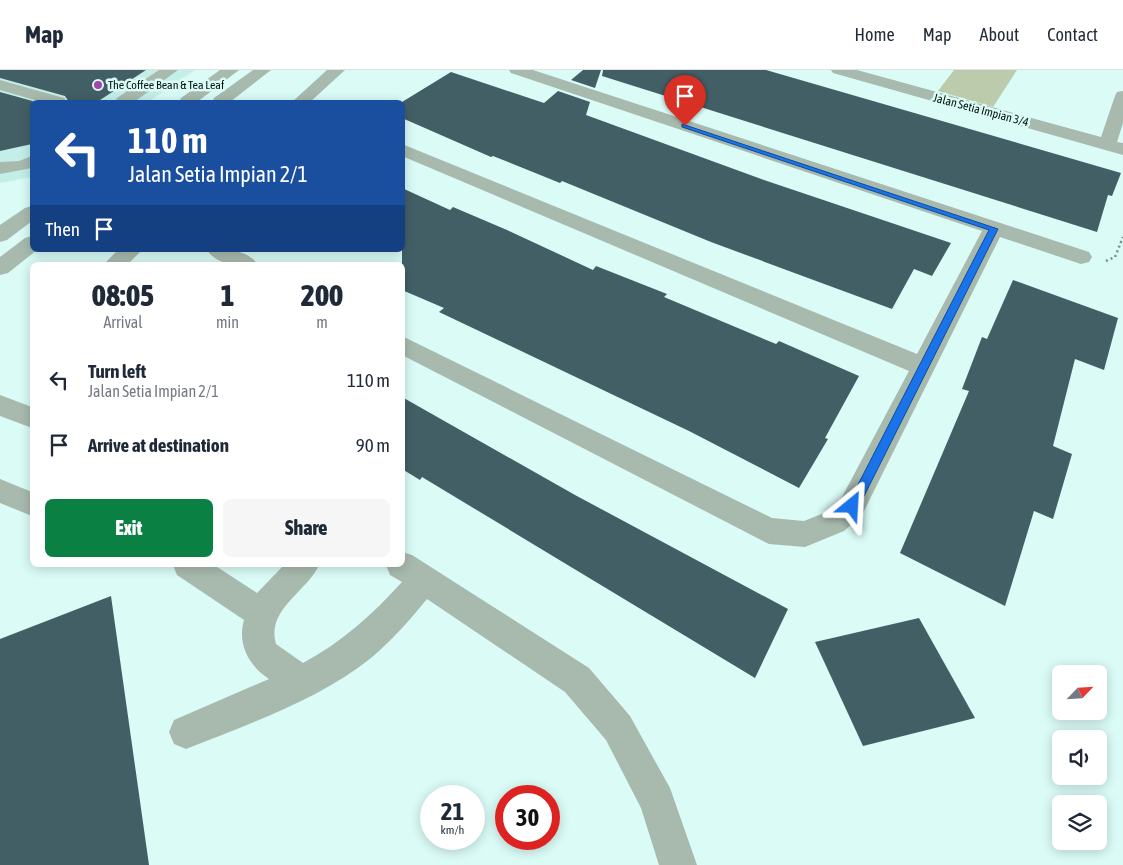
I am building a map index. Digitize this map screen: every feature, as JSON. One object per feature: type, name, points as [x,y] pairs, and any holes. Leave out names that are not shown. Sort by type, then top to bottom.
[{"type":"street","points":[[126,100],[170,70]]},
{"type":"street","points":[[190,100],[231,70]]},
{"type":"street","points":[[223,100],[263,70]]},
{"type":"street","points":[[302,100],[337,70]]},
{"type":"street","points":[[517,70],[1082,257]]},
{"type":"street","name":"Jalan Setia Impian 3/4","points":[[839,70],[908,82],[1115,147]]},
{"type":"street","points":[[182,100],[194,86],[199,76]]},
{"type":"street","points":[[0,85],[51,100]]},
{"type":"street","points":[[1115,147],[1123,96]]},
{"type":"street","points":[[405,150],[924,367]]},
{"type":"street","points":[[0,168],[27,164]]},
{"type":"street","points":[[4,229],[30,213]]},
{"type":"street","points":[[4,229],[30,234]]},
{"type":"street","points":[[405,346],[769,531],[805,534],[834,522],[852,506],[994,229]]},
{"type":"street","points":[[1,266],[30,244]]},
{"type":"street","points":[[117,262],[129,252]]},
{"type":"street","points":[[222,252],[242,262]]},
{"type":"street","points":[[0,405],[30,417]]},
{"type":"street","points":[[191,567],[260,613]]},
{"type":"street","points":[[302,567],[260,613],[256,630],[264,656],[302,681]]},
{"type":"street","points":[[186,732],[302,681],[349,654],[390,618],[413,572],[576,680],[618,728],[656,801],[678,865]]},
{"type":"shaded area","points":[[0,70],[195,70],[151,100],[30,100],[30,177],[0,183]]},
{"type":"green space","points":[[954,70],[1017,70],[993,107],[938,91]]},
{"type":"building","points":[[0,70],[146,70],[100,100],[68,100],[65,96],[0,78]]},
{"type":"building","points":[[583,70],[601,70],[595,88],[571,80]]},
{"type":"building","points":[[603,70],[766,70],[1121,173],[1112,196],[1108,195],[1097,232],[602,76]]},
{"type":"building","points":[[451,72],[544,103],[558,91],[590,102],[586,115],[764,180],[951,243],[932,276],[914,269],[892,309],[711,242],[562,181],[560,183],[493,156],[491,157],[405,119],[405,100]]},
{"type":"building","points":[[0,92],[30,100],[30,144],[0,151]]},
{"type":"building","points":[[405,189],[450,210],[453,207],[507,230],[593,270],[596,266],[667,294],[664,297],[776,344],[779,341],[859,376],[825,438],[828,439],[799,488],[689,431],[439,312],[444,308],[405,291],[405,262],[402,262],[402,252],[405,252]]},
{"type":"building","points":[[1013,280],[1118,318],[1104,370],[1075,359],[1053,446],[1072,454],[1053,519],[1034,511],[1005,606],[900,553],[969,391],[962,389],[982,337],[987,339]]},
{"type":"building","points":[[405,399],[575,495],[788,609],[755,678],[422,477],[420,480],[405,471]]},
{"type":"building","points":[[111,596],[149,865],[0,865],[0,639]]},
{"type":"building","points":[[919,618],[975,718],[863,746],[815,642]]},
{"type":"place","name":"The Coffee Bean & Tea Leaf","points":[[98,85]]},
{"type":"route","points":[[685,126],[994,229],[852,506]]}]
